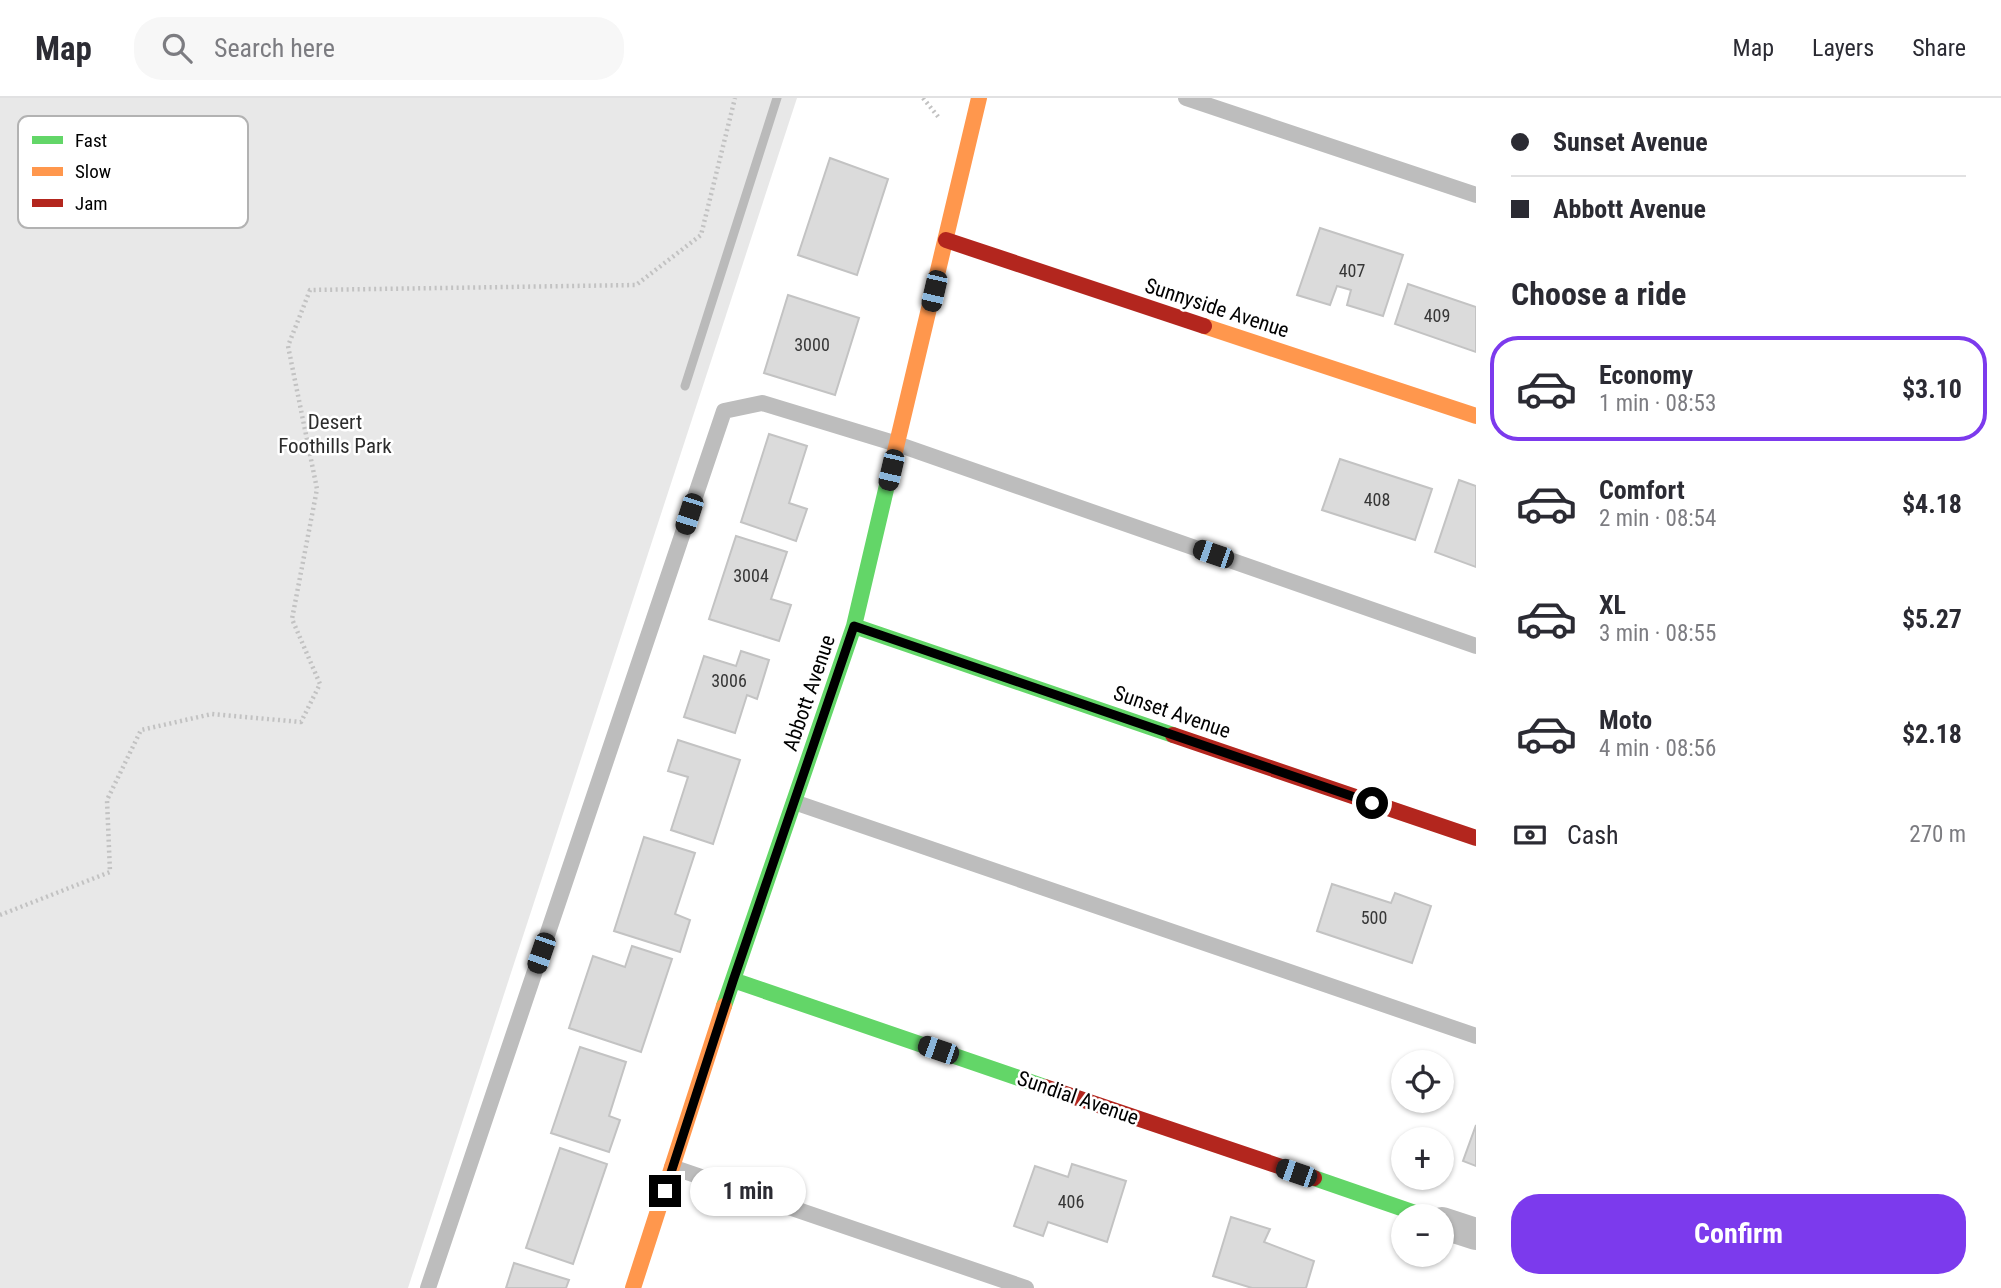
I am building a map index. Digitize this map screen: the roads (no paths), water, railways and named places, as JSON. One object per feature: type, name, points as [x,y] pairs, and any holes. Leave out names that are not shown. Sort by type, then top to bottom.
[{"type":"street","name":"Abbott Avenue","points":[[633,1288],[733,981],[854,626],[979,98]]},
{"type":"street","name":"Sunnyside Avenue","points":[[946,240],[1476,416]]},
{"type":"street","name":"Sunset Avenue","points":[[854,626],[1476,838]]},
{"type":"street","name":"Sundial Avenue","points":[[733,981],[1391,1205]]},
{"type":"street","points":[[1454,1227],[1476,1234]]},
{"type":"lane","points":[[1186,98],[1476,195]]},
{"type":"lane","points":[[428,1288],[724,411],[762,402],[897,444],[1476,646]]},
{"type":"lane","points":[[794,802],[1476,1036]]},
{"type":"lane","points":[[673,1167],[1026,1288]]},
{"type":"waterway","points":[[685,386],[777,98]]},
{"type":"park label","name":"Desert Foothills Park","points":[[335,434]]}]
